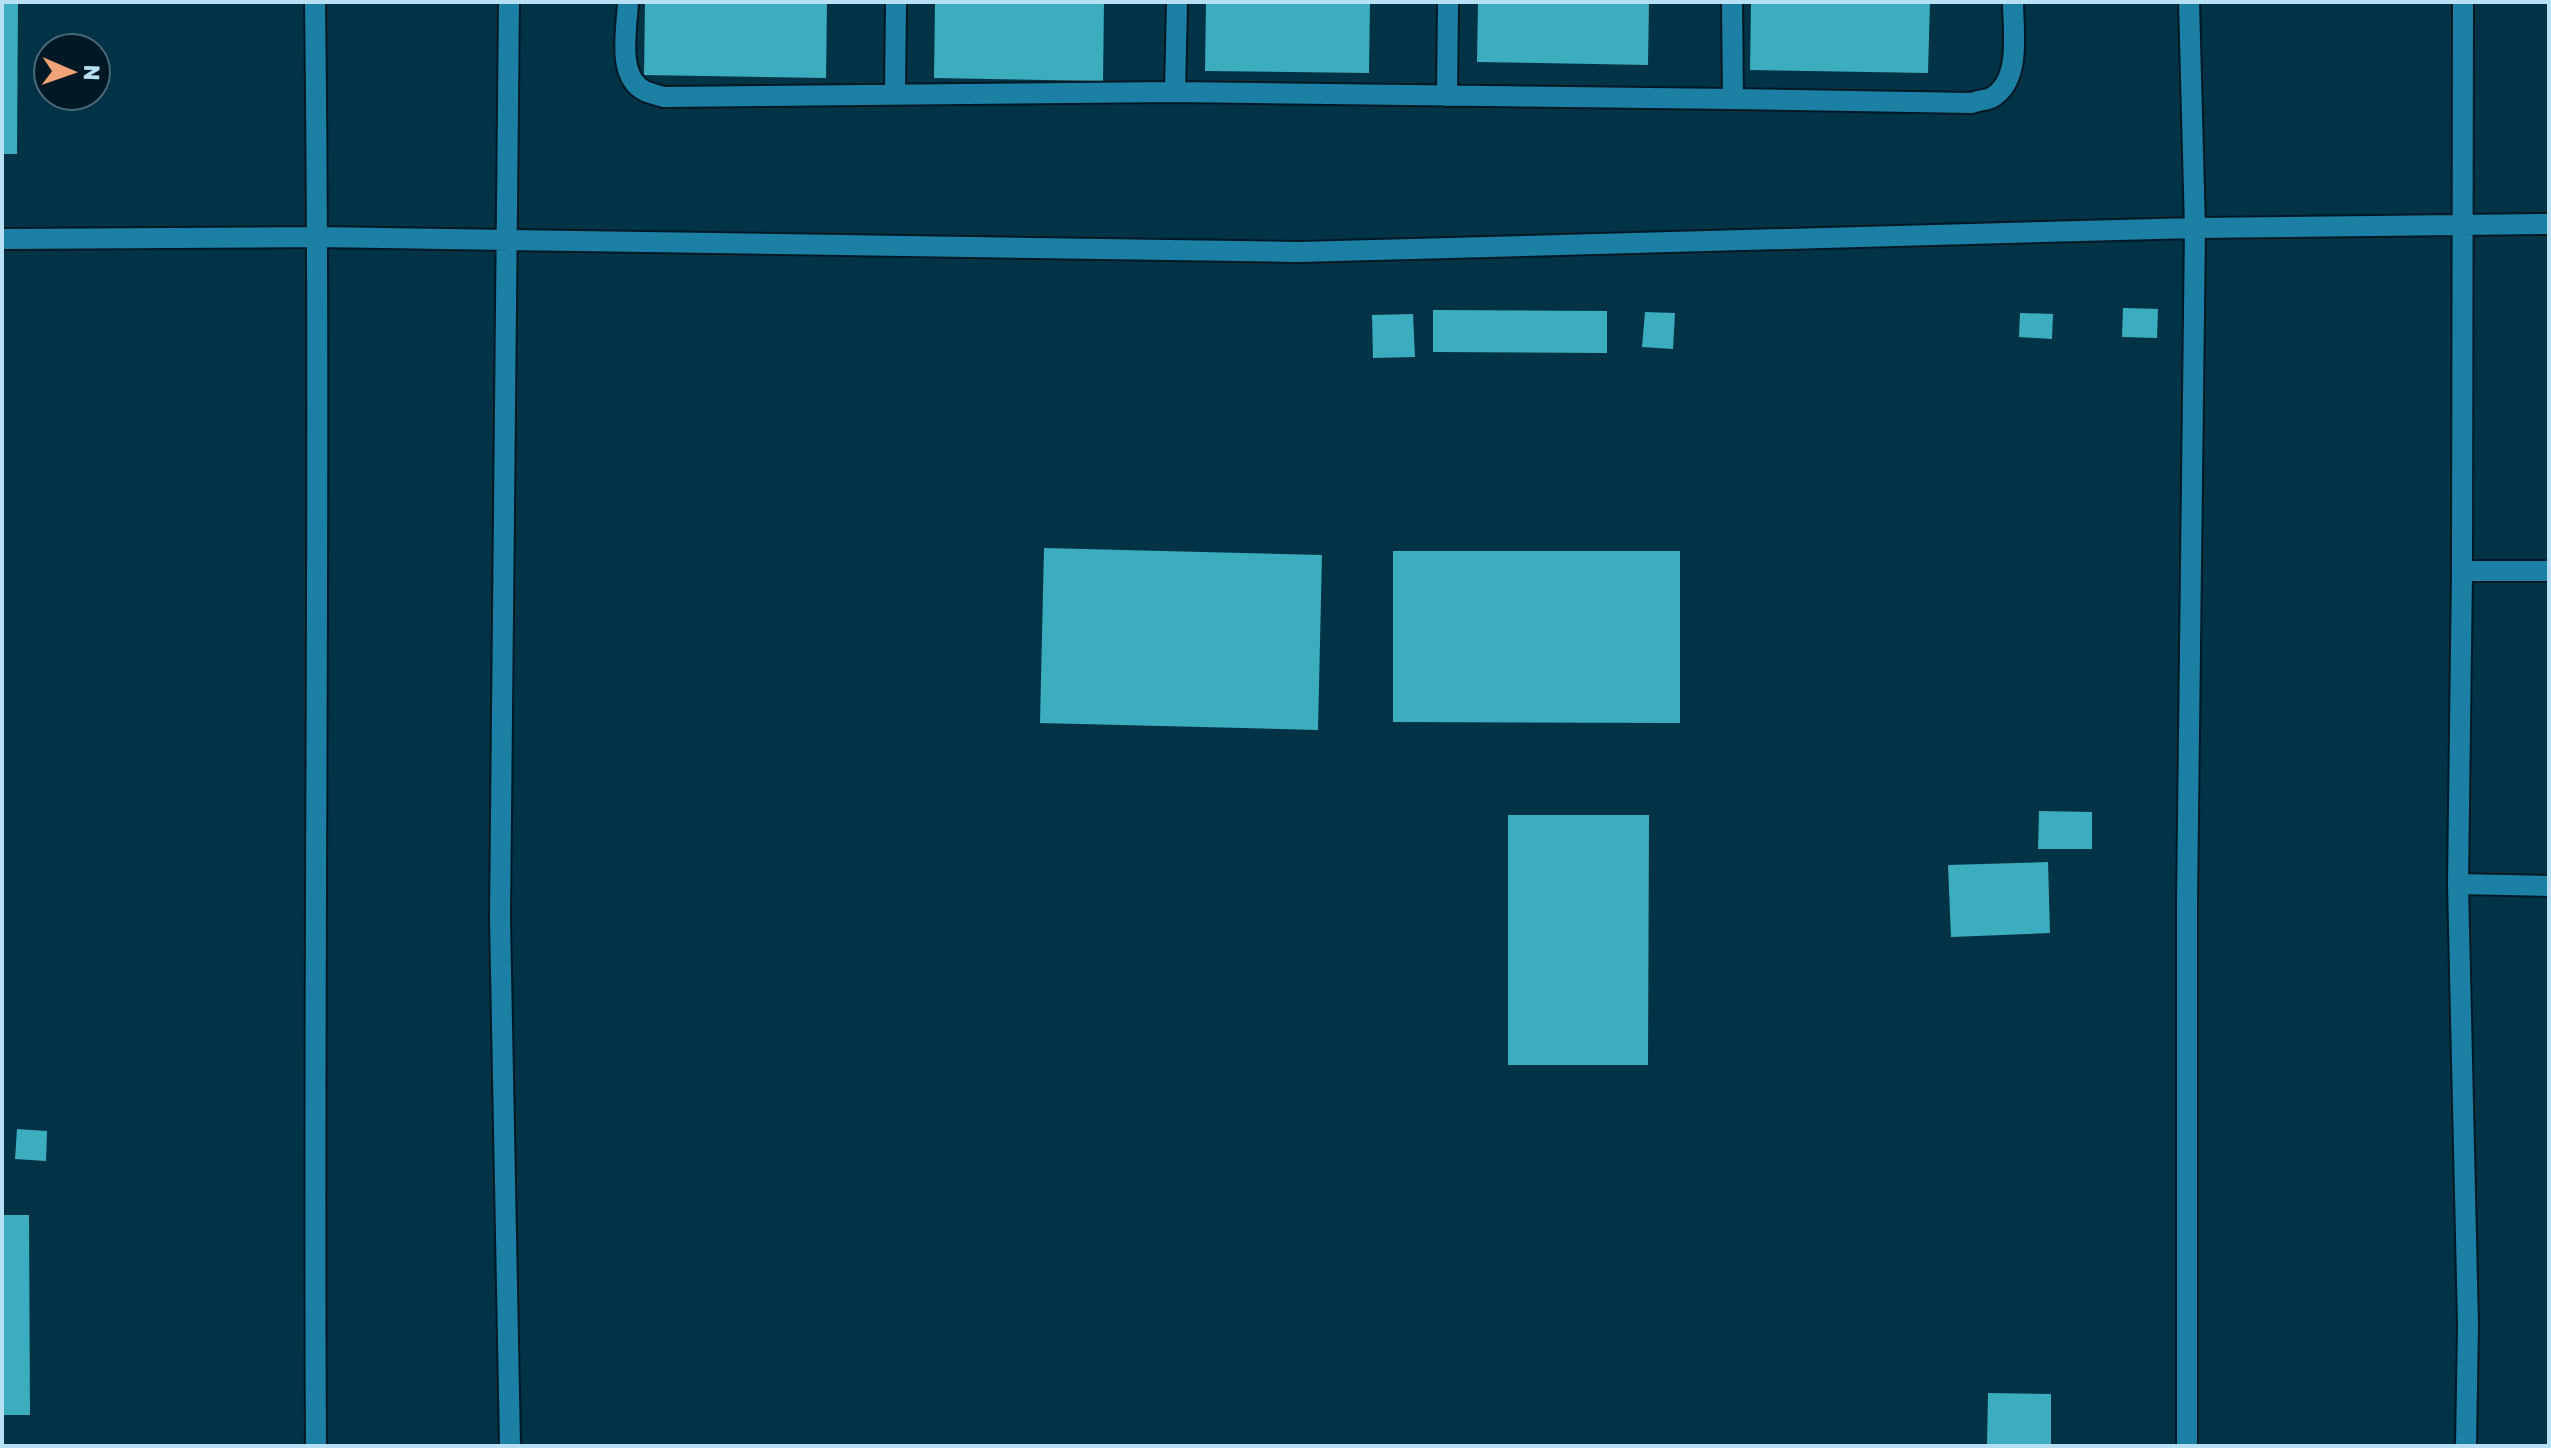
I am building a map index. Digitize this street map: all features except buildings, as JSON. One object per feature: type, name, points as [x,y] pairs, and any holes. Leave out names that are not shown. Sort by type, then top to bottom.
[{"type":"street","points":[[315,2],[318,237],[314,1082],[316,1446]]},
{"type":"street","points":[[509,2],[500,918],[510,1446]]},
{"type":"street","points":[[628,2],[626,60],[630,78],[643,91],[664,97],[1175,92],[1972,103],[1991,98],[2005,86],[2013,63],[2013,2]]},
{"type":"street","points":[[895,94],[896,2]]},
{"type":"street","points":[[1175,92],[1177,2]]},
{"type":"street","points":[[1447,96],[1448,2]]},
{"type":"street","points":[[1732,2],[1733,99]]},
{"type":"street","points":[[2187,1446],[2187,902],[2195,228],[2189,2]]},
{"type":"street","points":[[2463,2],[2458,884],[2468,1325],[2466,1446]]},
{"type":"street","points":[[2,239],[318,237],[1298,252],[2195,228],[2549,224]]},
{"type":"street","points":[[2462,571],[2549,571]]},
{"type":"street","points":[[2458,884],[2549,886]]}]
